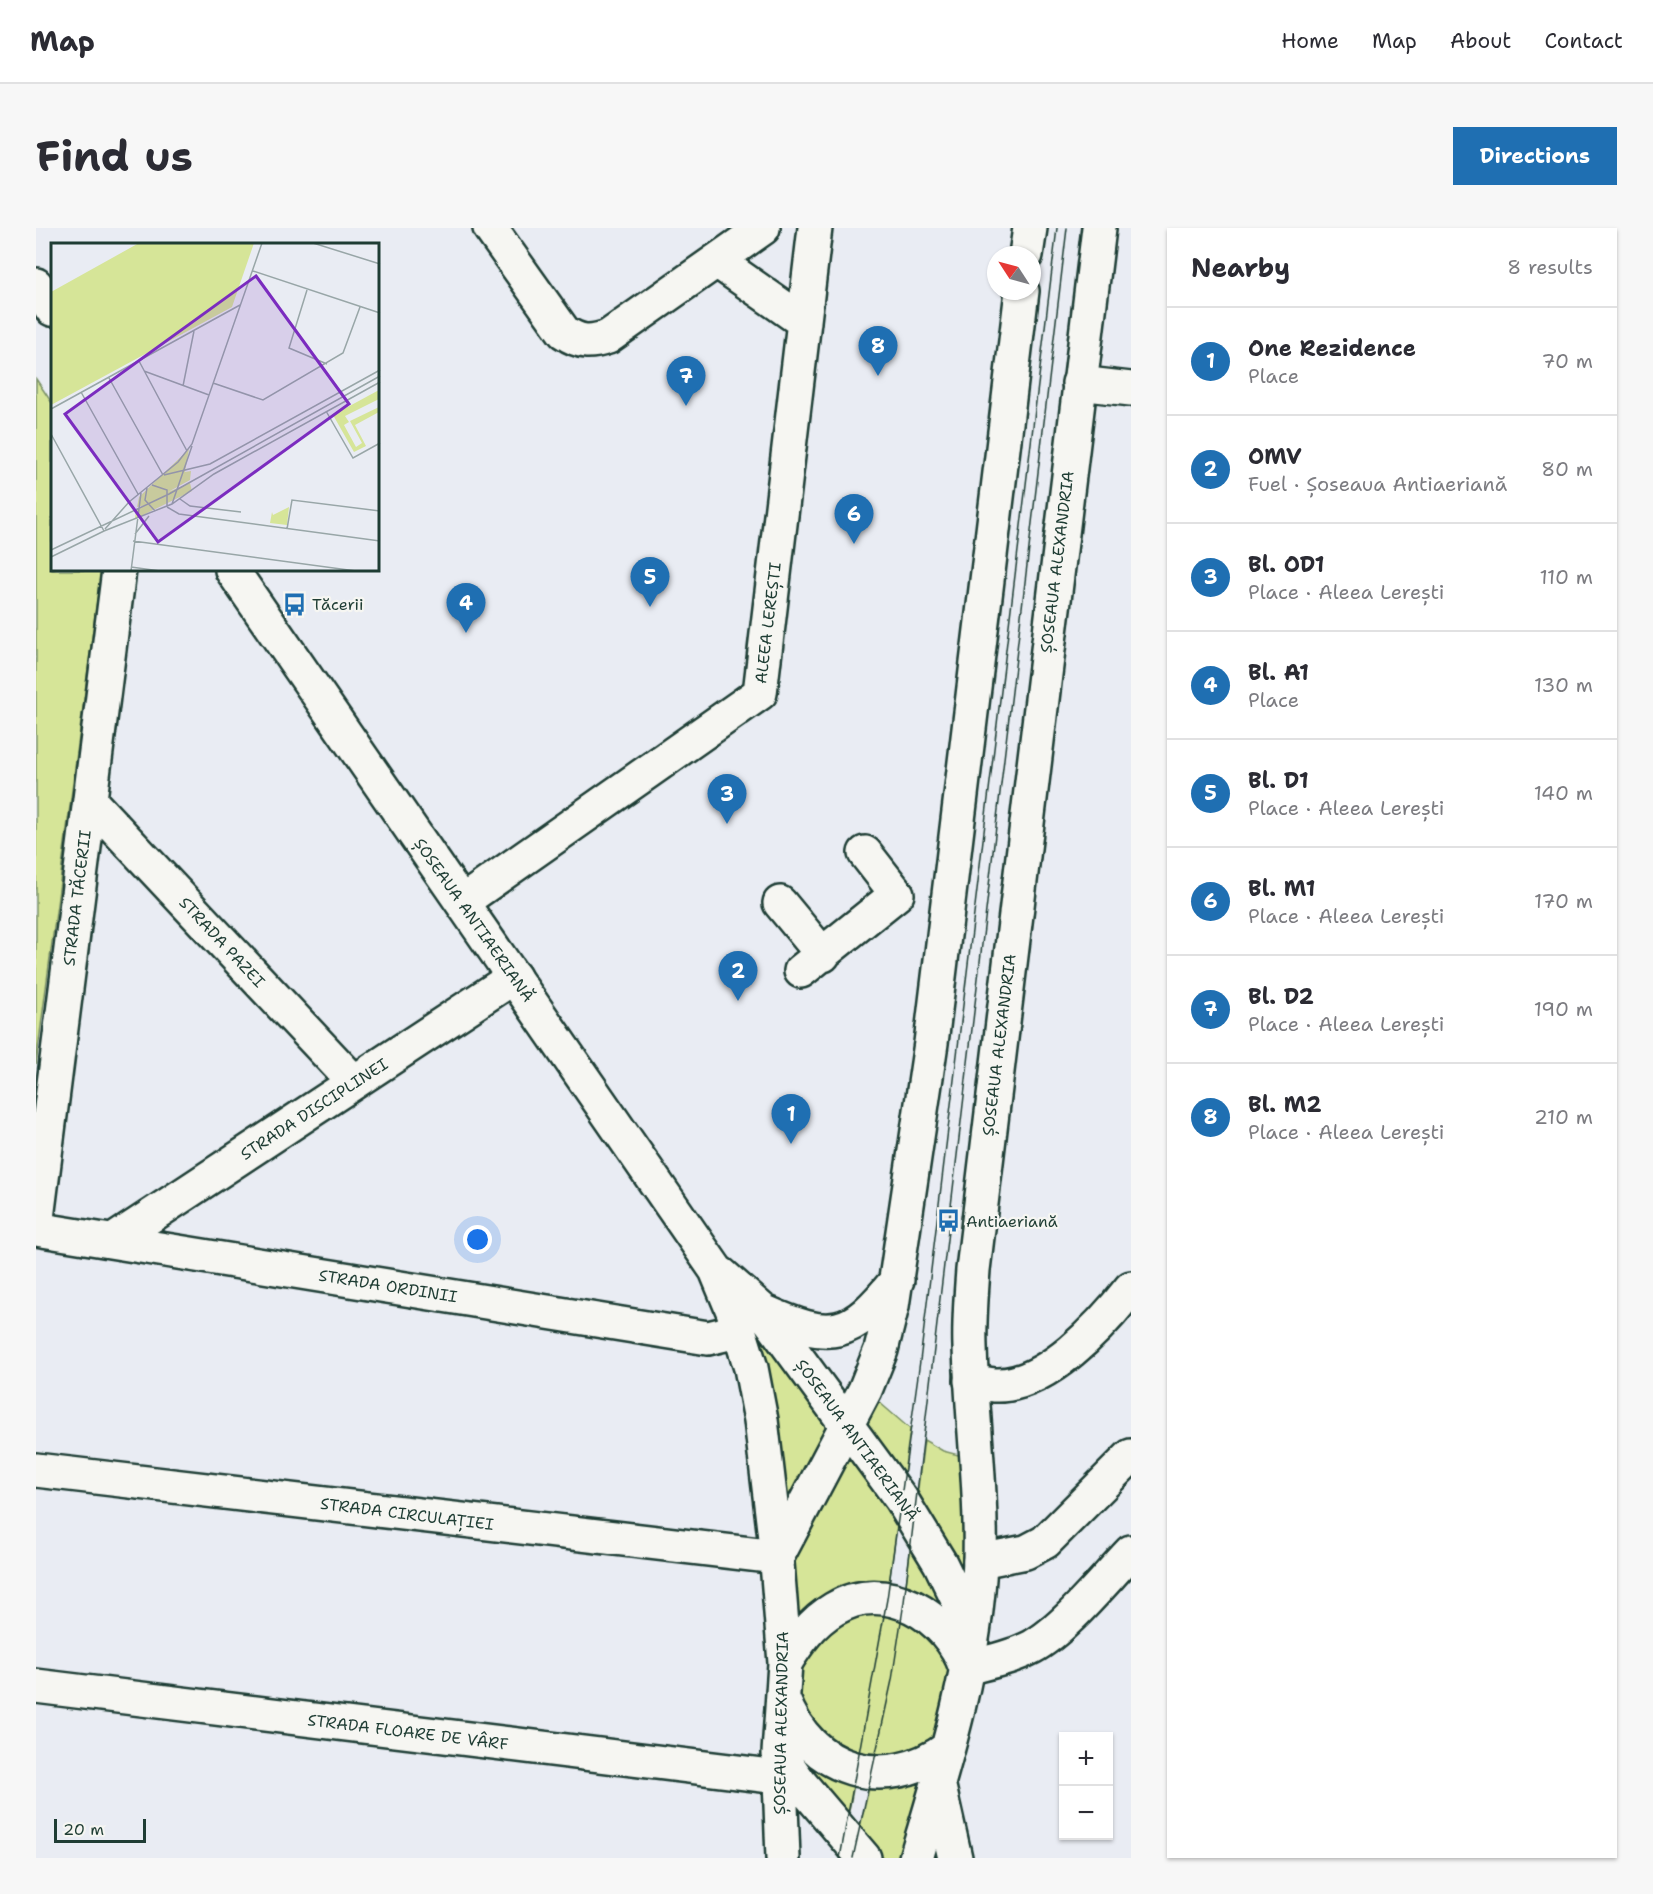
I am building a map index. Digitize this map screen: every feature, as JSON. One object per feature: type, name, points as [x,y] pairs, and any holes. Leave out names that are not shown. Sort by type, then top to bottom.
[{"type":"main road","points":[[490,228],[564,332],[576,340],[589,343],[608,337],[763,228]]},
{"type":"main road","name":"ALEEA LEREȘTI","points":[[462,902],[760,693],[815,228]]},
{"type":"main road","points":[[1027,246],[1030,228]]},
{"type":"main road","name":"ȘOSEAUA ALEXANDRIA","points":[[916,1858],[948,1748],[973,1630],[980,1561],[978,1460],[971,1381],[970,1309],[977,1230],[1099,228]]},
{"type":"main road","points":[[717,261],[804,322]]},
{"type":"main road","points":[[36,285],[51,308]]},
{"type":"main road","points":[[777,1557],[848,1425],[881,1350],[897,1279],[931,1042],[1021,300]]},
{"type":"main road","points":[[1079,383],[1131,389]]},
{"type":"main road","name":"STRADA TĂCERII","points":[[36,1228],[119,572]]},
{"type":"main road","name":"ȘOSEAUA ANTIAERIANĂ","points":[[233,572],[750,1318],[848,1425],[924,1534],[973,1630]]},
{"type":"main road","name":"STRADA PAZEI","points":[[90,801],[354,1083]]},
{"type":"main road","points":[[780,903],[812,963],[897,894],[865,853]]},
{"type":"main road","name":"STRADA DISCIPLINEI","points":[[113,1240],[514,977]]},
{"type":"main road","name":"STRADA ORDINII","points":[[36,1228],[708,1338],[725,1334],[750,1318]]},
{"type":"main road","points":[[750,1318],[811,1330],[846,1328],[873,1309],[897,1279]]},
{"type":"main road","points":[[971,1381],[995,1385],[1032,1375],[1078,1346],[1103,1323],[1131,1288]]},
{"type":"main road","name":"ȘOSEAUA ANTIAERIANĂ","points":[[750,1318],[751,1368],[761,1420],[777,1557]]},
{"type":"main road","points":[[980,1561],[1026,1552],[1045,1542],[1131,1456]]},
{"type":"main road","name":"STRADA CIRCULAȚIEI","points":[[36,1470],[777,1557]]},
{"type":"main road","points":[[785,1663],[801,1638],[824,1616],[847,1602],[874,1598],[904,1602],[926,1614],[952,1638],[966,1668],[1017,1654],[1034,1646],[1057,1628],[1131,1551]]},
{"type":"main road","name":"ȘOSEAUA ALEXANDRIA","points":[[777,1557],[785,1663],[779,1765],[783,1858]]},
{"type":"main road","name":"STRADA FLOARE DE VÂRF","points":[[36,1686],[779,1765]]},
{"type":"main road","points":[[782,1697],[790,1717],[803,1738],[826,1757],[841,1765],[873,1771],[903,1770],[920,1766],[948,1748]]},
{"type":"main road","points":[[779,1765],[800,1783],[864,1858]]},
{"type":"main road","points":[[938,1784],[955,1858]]},
{"type":"green space","points":[[36,379],[51,402],[51,572],[101,572],[36,1064]]},
{"type":"green space","points":[[752,1300],[847,1424],[865,1390],[910,1429],[887,1599],[904,1601],[924,1440],[943,1451],[978,1460],[980,1561],[916,1858],[864,1858],[855,1849],[873,1771],[857,1769],[844,1837],[800,1783]]},
{"type":"tram line","points":[[840,1858],[887,1599],[920,1361],[1057,228]]},
{"type":"tram line","points":[[853,1858],[892,1680],[904,1602],[1067,228]]},
{"type":"place","name":"Bl. M2","points":[[878,376]]},
{"type":"place","name":"Bl. D2","points":[[686,406]]},
{"type":"place","name":"Bl. M1","points":[[854,544]]},
{"type":"place","name":"Tăcerii","points":[[294,604]]},
{"type":"place","name":"Bl. D1","points":[[650,607]]},
{"type":"place","name":"Bl. A1","points":[[466,633]]},
{"type":"place","name":"Bl. OD1","points":[[727,824]]},
{"type":"place","name":"OMV","points":[[738,1001]]},
{"type":"place","name":"One Rezidence","points":[[791,1144]]},
{"type":"place","name":"Antiaeriană","points":[[948,1221]]}]
